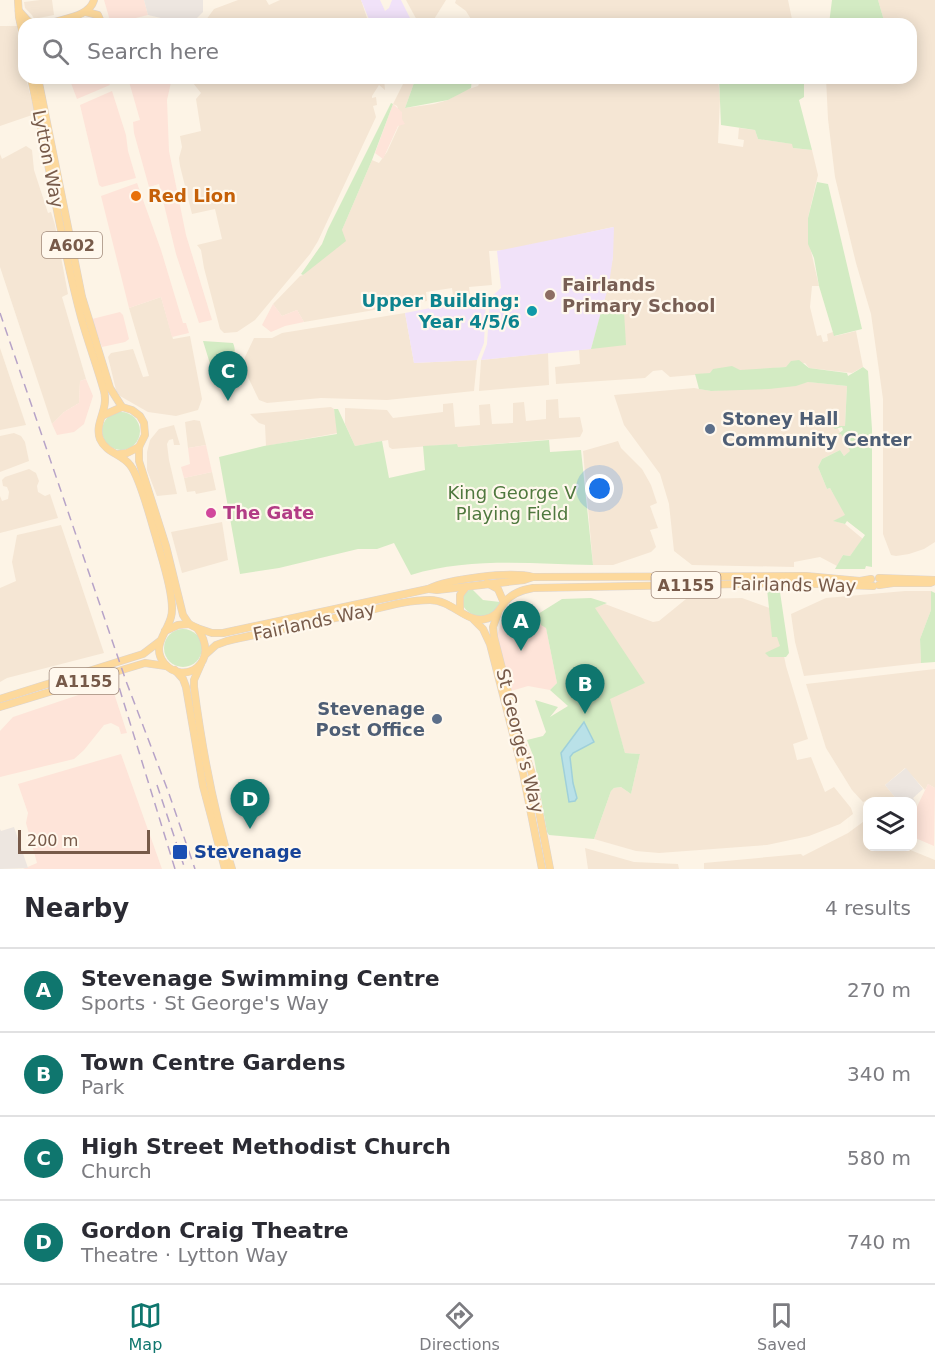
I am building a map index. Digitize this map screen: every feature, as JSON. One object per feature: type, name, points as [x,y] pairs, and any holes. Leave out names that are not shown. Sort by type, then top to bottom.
[{"type":"main road","points":[[18,0],[20,18]]},
{"type":"main road","points":[[86,12],[94,1]]},
{"type":"main road","points":[[19,11],[25,18]]},
{"type":"main road","points":[[68,18],[86,12],[98,15],[99,18]]},
{"type":"main road","name":"Lytton Way","points":[[32,84],[72,280],[105,396],[104,415],[99,425],[100,438],[110,451],[119,454],[134,470],[163,564],[172,607],[171,616],[160,641]]},
{"type":"main road","name":"Lytton Way","points":[[39,84],[87,316],[110,388],[122,407],[132,410],[143,420],[145,435],[139,447],[139,461],[166,546],[181,612],[189,624]]},
{"type":"main road","points":[[104,415],[122,407]]},
{"type":"main road","points":[[119,454],[128,453],[139,447]]},
{"type":"main road","name":"Fairlands Way","points":[[197,628],[212,633],[223,633],[428,589],[437,585],[475,578],[523,574],[533,577],[806,576],[875,582]]},
{"type":"main road","name":"Fairlands Way","points":[[428,589],[437,590],[533,577]]},
{"type":"main road","name":"Fairlands Way","points":[[504,603],[522,590],[557,587],[935,580]]},
{"type":"main road","points":[[474,620],[489,618],[498,613],[504,603],[498,589],[487,583]]},
{"type":"main road","points":[[460,611],[460,595],[466,586]]},
{"type":"main road","name":"Fairlands Way","points":[[206,654],[216,645],[227,641],[410,603],[440,601],[474,620]]},
{"type":"main road","name":"St George's Way","points":[[498,613],[493,627],[494,637],[518,731],[532,774],[550,869]]},
{"type":"main road","name":"St George's Way","points":[[474,620],[483,629],[490,644],[523,773],[542,869]]},
{"type":"main road","points":[[165,631],[178,625],[189,624],[197,628],[204,641],[206,654],[194,687],[212,796],[232,869]]},
{"type":"main road","points":[[160,641],[159,652],[183,679],[186,687],[204,786],[225,869]]},
{"type":"main road","name":"A1155","points":[[0,699],[143,654],[160,641]]},
{"type":"main road","name":"A1155","points":[[0,707],[145,663],[172,669]]},
{"type":"main road","points":[[172,669],[190,671],[201,664]]},
{"type":"shaded area","points":[[52,0],[54,15],[34,18],[25,8],[24,2]]},
{"type":"shaded area","points":[[104,0],[144,0],[148,15],[136,18],[109,18]]},
{"type":"shaded area","points":[[144,0],[203,0],[203,12],[197,18],[161,18],[148,15]]},
{"type":"shaded area","points":[[238,0],[266,0],[269,5],[280,0],[361,0],[367,18],[207,18],[214,9]]},
{"type":"shaded area","points":[[361,0],[380,0],[385,11],[392,0],[401,0],[410,18],[368,18]]},
{"type":"shaded area","points":[[406,0],[446,0],[435,18],[416,18]]},
{"type":"shaded area","points":[[456,0],[788,0],[792,18],[470,18],[466,11],[455,3]]},
{"type":"shaded area","points":[[878,0],[935,0],[935,542],[924,549],[896,556],[891,555],[883,534],[883,399],[871,314],[835,177],[826,84],[917,84],[917,18],[883,18]]},
{"type":"shaded area","points":[[0,26],[17,26],[18,84],[28,84],[35,114],[0,126]]},
{"type":"shaded area","points":[[71,84],[110,84],[110,85],[77,99]]},
{"type":"shaded area","points":[[130,84],[171,84],[167,100],[169,151],[186,235],[212,320],[199,323],[176,254],[159,184],[149,187],[134,133],[133,122],[140,120]]},
{"type":"shaded area","points":[[194,84],[384,84],[385,90],[379,85],[372,96],[372,98],[376,97],[377,105],[373,106],[376,117],[318,241],[310,254],[255,320],[237,332],[224,333],[220,329],[201,250],[197,245],[222,239],[215,209],[192,214],[180,166],[179,158],[182,147],[180,136],[201,131],[196,99],[201,93]]},
{"type":"shaded area","points":[[403,84],[414,84],[405,108],[448,100],[463,91],[479,84],[719,84],[718,143],[743,147],[744,140],[738,139],[739,128],[755,130],[758,139],[793,144],[793,148],[812,150],[818,175],[808,218],[808,238],[819,286],[812,286],[810,307],[817,336],[821,335],[823,342],[828,341],[827,334],[833,332],[835,336],[856,331],[863,367],[852,373],[809,368],[805,363],[786,367],[670,377],[662,370],[653,371],[645,378],[556,384],[555,367],[580,364],[579,350],[591,349],[624,311],[612,311],[612,302],[604,301],[613,257],[613,227],[508,250],[489,251],[492,285],[469,287],[470,294],[453,296],[452,288],[426,292],[427,301],[304,322],[297,310],[282,316],[273,304],[303,275],[342,230],[372,160],[379,163],[387,152],[402,119],[397,106],[393,104]]},
{"type":"shaded area","points":[[112,91],[136,178],[102,187],[99,185],[80,105]]},
{"type":"shaded area","points":[[393,104],[402,112],[405,124],[398,126],[383,159],[375,153]]},
{"type":"shaded area","points":[[26,146],[32,150],[34,170],[48,213],[51,212],[55,225],[68,294],[62,297],[86,379],[80,381],[79,403],[64,412],[52,424],[0,267],[0,154],[2,159]]},
{"type":"shaded area","points":[[137,183],[161,250],[183,323],[186,323],[189,333],[172,337],[161,297],[129,308],[101,196]]},
{"type":"shaded area","name":"Fairlands Primary School","points":[[614,227],[609,284],[591,349],[481,360],[487,344],[490,298],[501,288],[497,251]]},
{"type":"shaded area","points":[[161,297],[173,339],[190,336],[202,399],[198,410],[176,416],[148,412],[120,396],[116,390],[108,357],[111,353],[133,349],[143,377],[149,376],[129,308]]},
{"type":"shaded area","points":[[486,297],[484,343],[477,360],[414,363],[405,313]]},
{"type":"shaded area","points":[[273,304],[282,316],[297,310],[304,322],[271,332],[262,325]]},
{"type":"shaded area","points":[[120,312],[123,315],[129,339],[102,347],[92,319]]},
{"type":"shaded area","points":[[405,313],[414,363],[477,360],[474,391],[387,400],[321,398],[267,403],[259,400],[244,369],[245,357],[254,338],[272,338],[282,333]]},
{"type":"shaded area","points":[[0,348],[26,425],[0,430]]},
{"type":"shaded area","points":[[548,353],[549,385],[479,391],[481,360]]},
{"type":"shaded area","points":[[86,379],[93,396],[84,424],[74,432],[57,435],[52,424],[64,412],[79,403],[80,381]]},
{"type":"shaded area","points":[[809,382],[847,386],[845,426],[837,427],[851,451],[844,456],[840,450],[822,459],[818,467],[827,489],[830,488],[846,515],[834,521],[845,524],[863,539],[850,556],[843,555],[837,566],[820,557],[794,562],[794,567],[692,565],[674,551],[669,504],[660,474],[624,425],[614,395],[694,388],[711,391]]},
{"type":"shaded area","points":[[558,399],[559,418],[580,417],[583,431],[580,437],[457,447],[456,444],[392,449],[389,447],[388,440],[355,446],[345,424],[345,408],[387,410],[393,418],[443,412],[443,404],[453,403],[455,427],[480,425],[479,405],[490,404],[492,424],[513,423],[513,403],[524,402],[526,421],[546,419],[546,400]]},
{"type":"shaded area","points":[[331,407],[334,409],[338,433],[266,446],[265,425],[259,423],[250,414]]},
{"type":"shaded area","points":[[200,421],[206,445],[188,448],[185,422]]},
{"type":"shaded area","points":[[174,425],[180,445],[174,445],[173,439],[167,444],[177,494],[157,496],[147,470],[147,452],[150,440],[159,429]]},
{"type":"shaded area","points":[[14,433],[21,436],[25,442],[29,461],[0,472],[0,436]]},
{"type":"shaded area","points":[[618,441],[621,448],[642,469],[651,485],[657,503],[650,506],[658,528],[650,530],[656,547],[651,552],[613,565],[593,565],[583,451]]},
{"type":"shaded area","points":[[206,445],[212,472],[184,478],[181,467],[190,464],[188,448]]},
{"type":"shaded area","points":[[29,469],[36,473],[39,481],[38,492],[45,496],[50,494],[58,518],[0,533],[0,496],[2,501],[8,499],[9,492],[7,487],[3,486],[2,480]]},
{"type":"shaded area","points":[[212,472],[216,490],[196,494],[195,491],[187,492],[184,478]]},
{"type":"shaded area","points":[[222,522],[228,560],[182,573],[171,532]]},
{"type":"shaded area","points":[[61,525],[104,653],[7,678],[0,682],[0,588],[16,581],[12,562],[17,535]]},
{"type":"shaded area","points":[[931,591],[931,610],[920,639],[921,663],[804,676],[795,642],[791,614],[826,598]]},
{"type":"shaded area","points":[[742,598],[775,610],[786,666],[808,739],[793,744],[797,760],[811,757],[825,792],[834,787],[851,808],[853,814],[840,824],[809,836],[767,845],[659,853],[636,851],[594,839],[611,791],[621,787],[631,794],[640,754],[625,753],[609,699],[594,608],[605,604],[653,622],[659,621],[686,599]]},
{"type":"shaded area","points":[[524,603],[535,606],[546,628],[557,683],[550,690],[528,686],[511,691],[496,638],[504,615]]},
{"type":"shaded area","points":[[935,669],[935,788],[928,784],[925,790],[905,768],[885,785],[895,797],[863,797],[863,802],[852,790],[826,748],[806,684]]},
{"type":"shaded area","points":[[111,684],[127,733],[121,734],[119,727],[111,723],[104,725],[74,759],[0,777],[0,731],[13,717]]},
{"type":"shaded area","points":[[121,754],[162,869],[23,869],[37,863],[26,823],[28,813],[18,784]]},
{"type":"shaded area","points":[[906,768],[923,789],[914,797],[895,797],[885,785]]},
{"type":"shaded area","points":[[928,784],[935,788],[934,846],[917,839],[917,807]]},
{"type":"shaded area","points":[[863,822],[863,851],[913,851],[935,860],[935,869],[704,869],[704,863],[801,854],[803,856],[848,833]]},
{"type":"shaded area","points":[[14,827],[28,868],[0,869],[0,829],[1,831]]},
{"type":"shaded area","points":[[585,848],[634,862],[678,864],[679,869],[588,869]]},
{"type":"green space","points":[[832,0],[878,0],[883,18],[830,18]]},
{"type":"green space","points":[[414,84],[471,84],[471,88],[448,100],[405,108]]},
{"type":"green space","points":[[719,84],[804,84],[804,97],[799,100],[812,150],[793,148],[792,144],[758,139],[755,130],[721,125]]},
{"type":"green space","points":[[391,103],[393,104],[372,160],[342,230],[346,241],[303,275],[301,274],[322,244]]},
{"type":"green space","points":[[817,182],[828,184],[862,329],[834,336],[819,286],[814,258],[808,244],[808,218]]},
{"type":"green space","points":[[624,311],[626,345],[591,349],[601,312]]},
{"type":"green space","points":[[203,341],[233,343],[234,357],[225,369],[216,374],[214,367],[211,367]]},
{"type":"green space","points":[[799,360],[809,368],[847,373],[848,376],[863,367],[868,371],[872,429],[872,567],[835,569],[843,555],[850,556],[865,535],[847,521],[845,524],[833,521],[845,515],[830,488],[827,489],[818,467],[822,459],[840,450],[844,456],[850,451],[841,434],[837,435],[843,430],[842,427],[835,429],[832,426],[845,426],[847,386],[808,382],[796,386],[769,389],[711,391],[699,389],[695,374],[710,373],[713,369],[732,366],[740,370],[786,367],[791,361]]},
{"type":"green space","name":"King George V Playing Field","points":[[334,409],[338,409],[355,446],[382,441],[389,478],[425,470],[423,446],[457,444],[458,447],[549,440],[550,452],[581,450],[593,565],[478,564],[433,569],[411,575],[394,543],[377,549],[358,549],[279,568],[240,574],[219,457],[264,446],[337,434]]},
{"type":"green space","points":[[121,412],[135,417],[140,431],[135,445],[121,450],[107,445],[102,431],[107,417]]},
{"type":"green space","points":[[472,589],[483,600],[500,602],[494,612],[486,616],[478,616],[470,613],[464,607],[462,601],[464,594]]},
{"type":"green space","points":[[767,589],[779,589],[780,592],[789,653],[786,657],[769,657],[765,653],[780,646],[777,637],[772,637]]},
{"type":"green space","points":[[931,591],[935,593],[935,662],[921,663],[920,639],[931,610]]},
{"type":"green space","points":[[591,598],[607,603],[595,608],[645,683],[610,699],[625,753],[640,754],[631,794],[621,787],[611,791],[594,839],[549,835],[534,758],[527,740],[543,736],[546,732],[535,700],[558,707],[550,717],[568,706],[550,690],[557,683],[546,628],[541,625],[538,614],[562,599]]},
{"type":"green space","points":[[183,629],[197,634],[202,648],[197,662],[183,667],[169,662],[164,648],[169,634]]},
{"type":"water","points":[[584,722],[594,742],[573,753],[570,757],[577,798],[569,802],[561,753]]},
{"type":"railway","points":[[0,313],[126,681],[195,869]]},
{"type":"railway","points":[[115,674],[175,869]]},
{"type":"railway","points":[[157,785],[185,869]]},
{"type":"place","name":"Red Lion","points":[[136,196]]},
{"type":"place","name":"Fairlands Primary School","points":[[550,295]]},
{"type":"place","name":"Upper Building: Year 4/5/6","points":[[532,311]]},
{"type":"place","name":"High Street Methodist Church","points":[[228,401]]},
{"type":"place","name":"Stoney Hall Community Center","points":[[710,429]]},
{"type":"place","name":"The Gate","points":[[211,513]]},
{"type":"place","name":"Stevenage Swimming Centre","points":[[521,651]]},
{"type":"place","name":"Town Centre Gardens","points":[[585,714]]},
{"type":"place","name":"Stevenage Post Office","points":[[437,719]]},
{"type":"place","name":"Gordon Craig Theatre","points":[[250,829]]},
{"type":"place","name":"Stevenage","points":[[180,852]]}]
